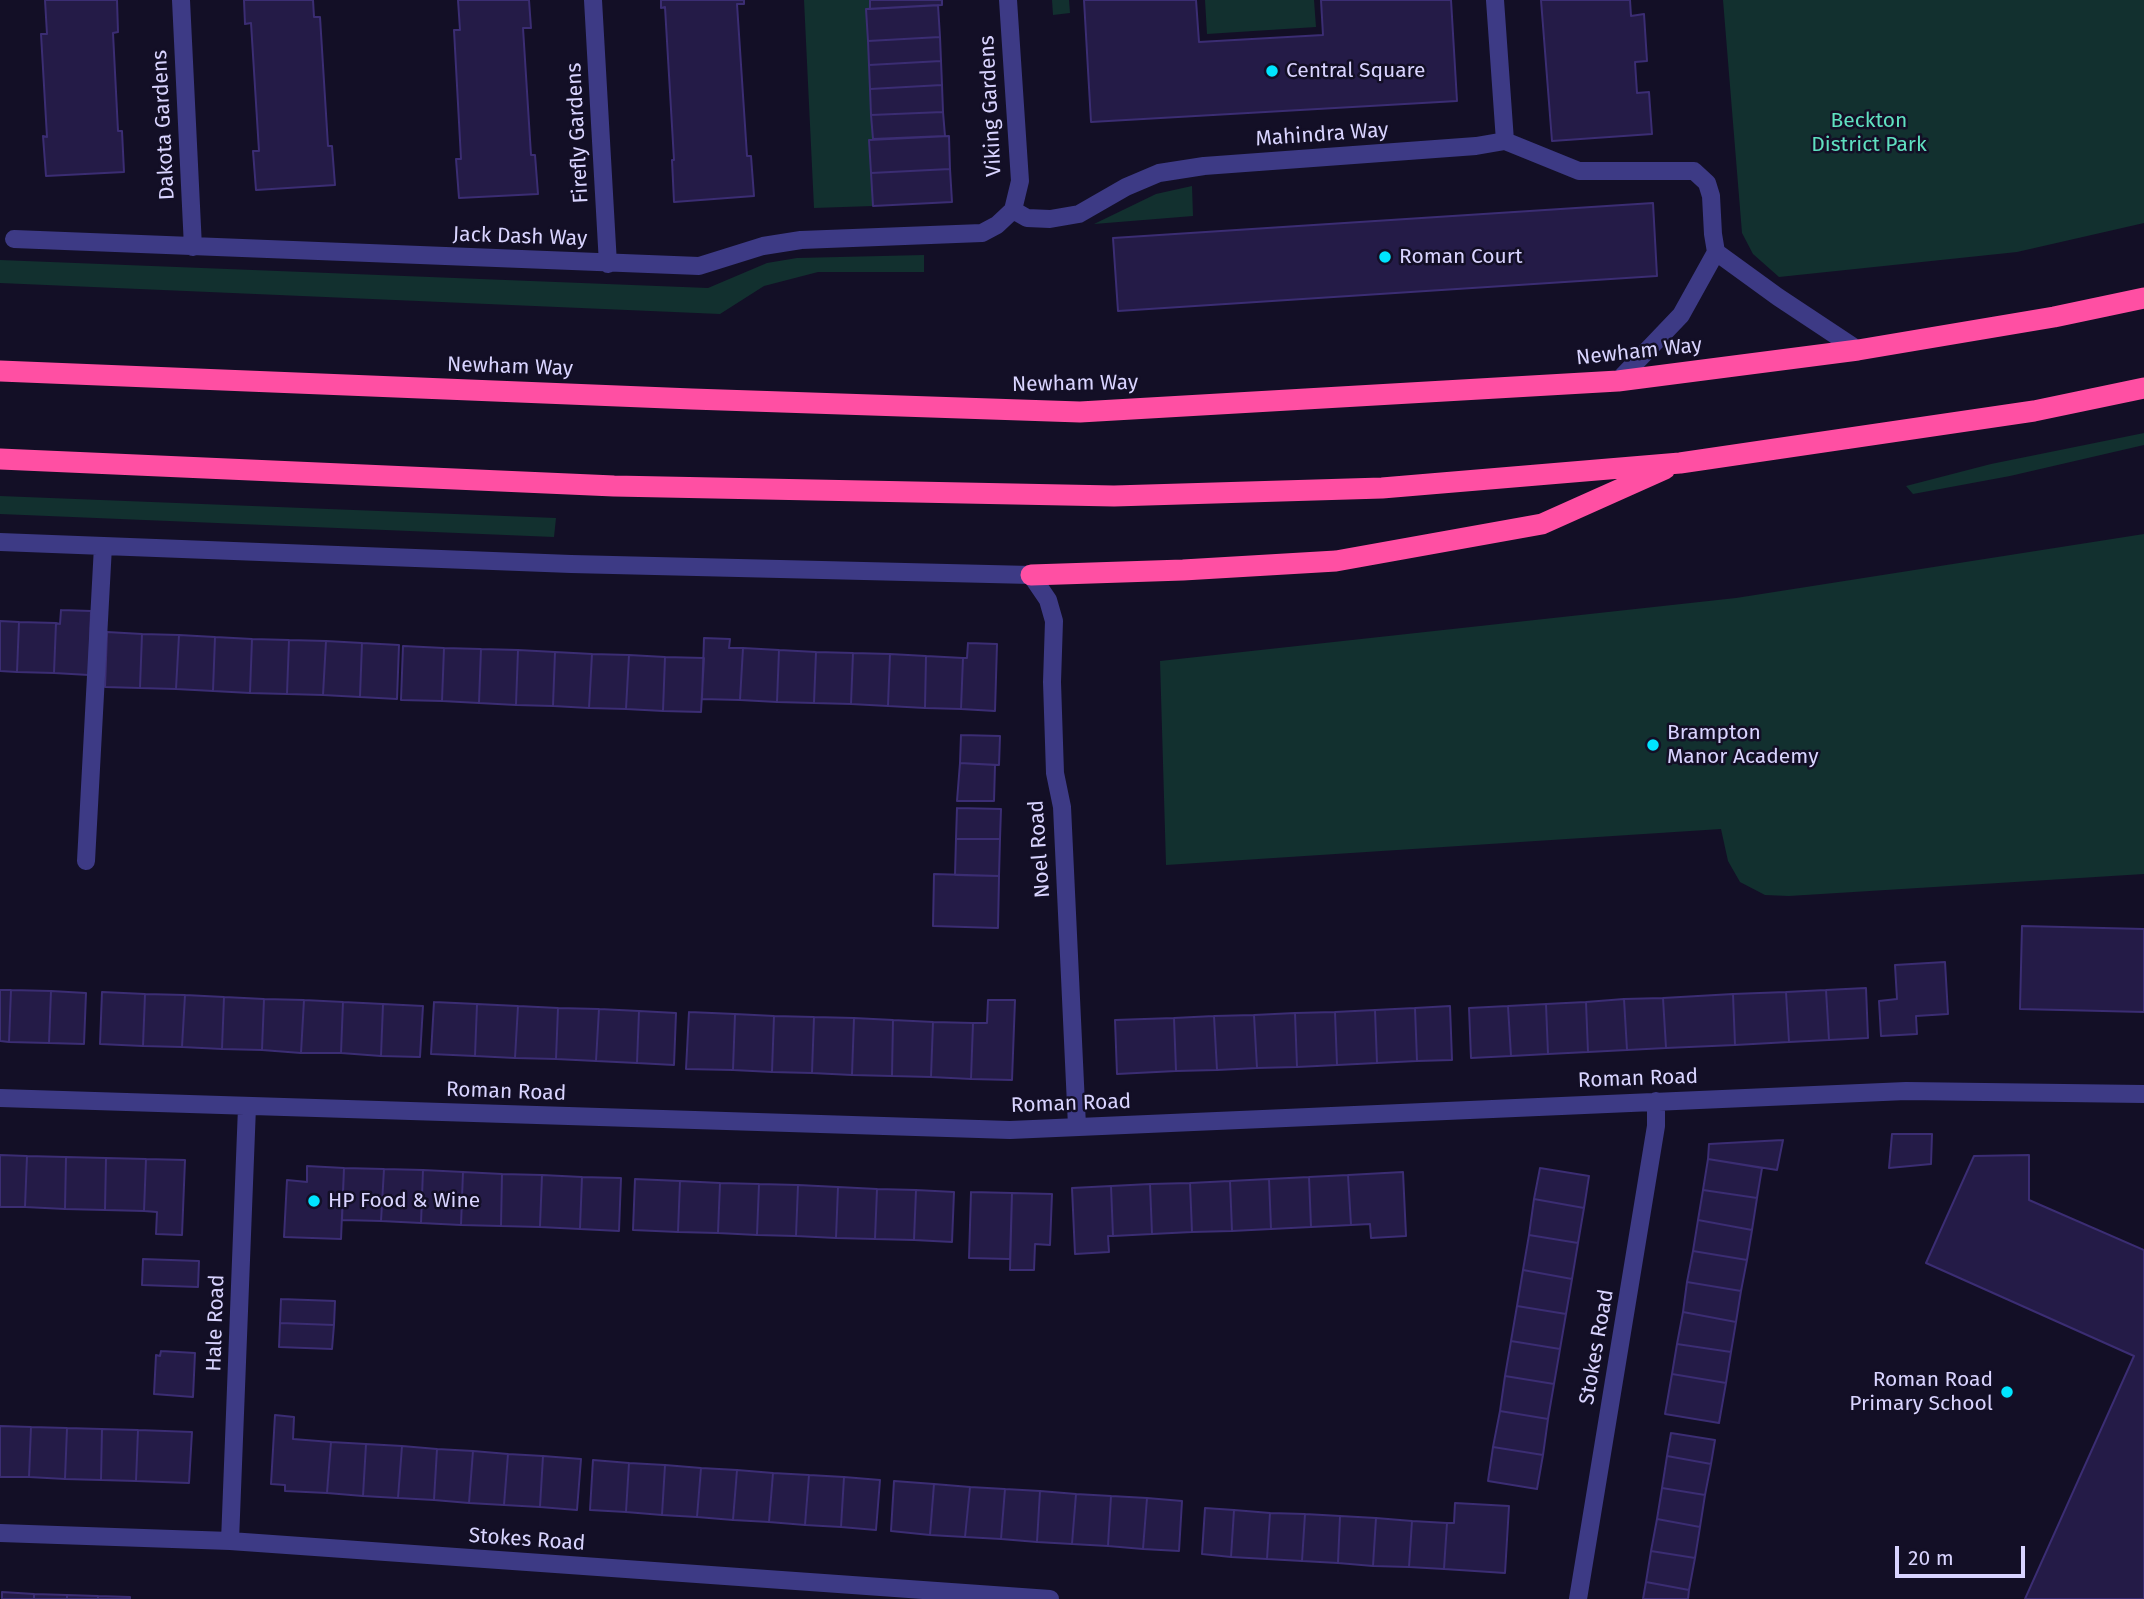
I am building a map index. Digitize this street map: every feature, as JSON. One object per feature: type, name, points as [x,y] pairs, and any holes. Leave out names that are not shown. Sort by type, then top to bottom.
[{"type":"highway","name":"Newham Way","points":[[0,371],[678,399],[1080,412],[1618,381],[1858,350],[2054,317],[2144,298]]},
{"type":"highway","points":[[0,459],[614,486],[1114,496],[1382,488],[1680,463],[2034,411],[2144,388]]},
{"type":"highway","points":[[1031,575],[1336,561],[1401,550],[1542,524],[1680,463]]},
{"type":"street","name":"Dakota Gardens","points":[[181,0],[193,247]]},
{"type":"street","name":"Firefly Gardens","points":[[593,0],[608,264]]},
{"type":"street","name":"Viking Gardens","points":[[1008,0],[1020,181],[1013,210]]},
{"type":"street","points":[[1495,0],[1505,141],[1579,171],[1694,171],[1707,183],[1711,196],[1716,252],[1681,315],[1618,381]]},
{"type":"street","name":"Mahindra Way","points":[[1013,210],[1027,218],[1050,219],[1079,214],[1126,187],[1159,173],[1204,166],[1476,146],[1505,141]]},
{"type":"street","name":"Jack Dash Way","points":[[14,239],[699,267],[763,246],[801,240],[982,233],[997,225],[1013,210]]},
{"type":"street","points":[[1716,252],[1858,350]]},
{"type":"street","points":[[0,542],[571,564],[1031,575]]},
{"type":"street","points":[[86,861],[103,546]]},
{"type":"street","name":"Noel Road","points":[[1031,575],[1048,600],[1054,621],[1052,682],[1055,773],[1062,807],[1077,1126]]},
{"type":"street","name":"Roman Road","points":[[0,1098],[1010,1129],[1906,1091],[2144,1094]]},
{"type":"street","name":"Stokes Road","points":[[1578,1599],[1656,1126],[1656,1101]]},
{"type":"street","name":"Hale Road","points":[[230,1541],[247,1107]]},
{"type":"street","name":"Stokes Road","points":[[0,1533],[230,1541],[1050,1599]]},
{"type":"green space","points":[[804,0],[870,0],[870,9],[866,10],[873,139],[869,140],[873,206],[814,208]]},
{"type":"green space","points":[[1052,0],[1069,0],[1070,13],[1053,15]]},
{"type":"green space","points":[[1205,0],[1314,0],[1316,27],[1207,34]]},
{"type":"green space","name":"Beckton District Park","points":[[1723,0],[2144,0],[2144,223],[2017,252],[1779,277],[1753,254],[1742,233]]},
{"type":"green space","points":[[1192,186],[1193,216],[1094,224],[1156,194]]},
{"type":"green space","points":[[924,255],[924,272],[818,272],[764,286],[720,314],[0,283],[0,260],[708,288],[767,263],[797,258]]},
{"type":"green space","points":[[2144,433],[2144,445],[2010,476],[1913,494],[1906,486],[1991,464]]},
{"type":"green space","points":[[0,496],[556,518],[554,537],[0,514]]},
{"type":"green space","name":"Brampton Manor Academy","points":[[2144,534],[2144,874],[1789,896],[1765,895],[1740,882],[1728,861],[1721,829],[1166,865],[1160,661],[1736,598]]},
{"type":"building","points":[[45,0],[117,0],[118,32],[113,33],[118,131],[122,131],[124,172],[46,176],[43,136],[47,137],[41,34],[47,34]]},
{"type":"building","points":[[244,0],[313,0],[314,17],[320,17],[328,146],[332,146],[335,185],[256,190],[253,151],[259,151],[251,23],[245,24]]},
{"type":"building","points":[[458,0],[529,0],[531,28],[523,28],[531,155],[535,155],[538,194],[459,198],[456,159],[461,159],[454,30],[460,30]]},
{"type":"building","points":[[661,0],[744,0],[744,4],[737,4],[747,156],[751,156],[754,196],[674,202],[665,7],[661,8]]},
{"type":"building","points":[[870,0],[942,0],[942,5],[870,9]]},
{"type":"building","name":"Central Square","points":[[1084,0],[1196,0],[1199,42],[1323,35],[1321,0],[1451,0],[1457,101],[1091,122]]},
{"type":"building","points":[[1541,0],[1630,0],[1631,16],[1644,14],[1647,61],[1635,62],[1637,93],[1649,92],[1652,134],[1552,141]]},
{"type":"building","points":[[938,5],[940,37],[868,41],[866,9]]},
{"type":"building","points":[[940,37],[941,61],[869,65],[868,41]]},
{"type":"building","points":[[941,61],[942,85],[870,89],[869,65]]},
{"type":"building","points":[[942,85],[943,112],[871,115],[870,89]]},
{"type":"building","points":[[943,112],[945,136],[873,139],[871,115]]},
{"type":"building","points":[[949,136],[950,169],[871,173],[869,140]]},
{"type":"building","points":[[950,169],[952,202],[873,206],[871,173]]},
{"type":"building","name":"Roman Court","points":[[1653,203],[1657,276],[1118,311],[1113,238]]},
{"type":"building","points":[[61,610],[91,611],[89,675],[54,673],[56,623],[60,624]]},
{"type":"building","points":[[0,621],[19,622],[17,672],[0,671]]},
{"type":"building","points":[[19,622],[56,623],[54,673],[17,672]]},
{"type":"building","points":[[107,632],[142,634],[140,688],[105,687]]},
{"type":"building","points":[[142,634],[179,635],[176,689],[140,688]]},
{"type":"building","points":[[179,635],[215,637],[213,691],[176,689]]},
{"type":"building","points":[[215,637],[252,639],[250,693],[213,691]]},
{"type":"building","points":[[704,638],[730,639],[729,648],[743,648],[740,700],[702,699]]},
{"type":"building","points":[[252,639],[289,640],[287,694],[250,693]]},
{"type":"building","points":[[289,640],[326,641],[323,695],[287,694]]},
{"type":"building","points":[[326,641],[362,643],[360,697],[323,695]]},
{"type":"building","points":[[362,643],[399,645],[397,699],[360,697]]},
{"type":"building","points":[[968,643],[997,644],[995,711],[961,709],[963,658],[967,658]]},
{"type":"building","points":[[403,646],[444,648],[442,701],[401,700]]},
{"type":"building","points":[[444,648],[481,649],[479,703],[442,701]]},
{"type":"building","points":[[743,648],[779,650],[777,702],[740,700]]},
{"type":"building","points":[[481,649],[518,650],[516,705],[479,703]]},
{"type":"building","points":[[518,650],[555,652],[553,706],[516,705]]},
{"type":"building","points":[[779,650],[816,652],[814,703],[777,702]]},
{"type":"building","points":[[555,652],[592,654],[589,708],[553,706]]},
{"type":"building","points":[[816,652],[853,653],[851,704],[814,703]]},
{"type":"building","points":[[853,653],[890,654],[888,706],[851,704]]},
{"type":"building","points":[[592,654],[629,655],[626,709],[589,708]]},
{"type":"building","points":[[890,654],[926,656],[925,708],[888,706]]},
{"type":"building","points":[[629,655],[665,657],[663,711],[626,709]]},
{"type":"building","points":[[926,656],[963,658],[961,709],[925,708]]},
{"type":"building","points":[[665,657],[704,658],[701,712],[663,711]]},
{"type":"building","points":[[961,735],[1000,736],[999,765],[960,763]]},
{"type":"building","points":[[960,763],[995,765],[994,801],[957,801]]},
{"type":"building","points":[[957,808],[1001,809],[1000,839],[956,839]]},
{"type":"building","points":[[956,839],[1000,839],[999,876],[955,875]]},
{"type":"building","points":[[934,874],[999,876],[998,928],[933,926]]},
{"type":"building","points":[[2022,926],[2144,929],[2144,1012],[2020,1009]]},
{"type":"building","points":[[1945,962],[1948,1014],[1916,1016],[1917,1034],[1881,1036],[1879,1001],[1897,999],[1895,965]]},
{"type":"building","points":[[1866,988],[1868,1038],[1829,1040],[1826,990]]},
{"type":"building","points":[[0,990],[11,990],[9,1042],[0,1041]]},
{"type":"building","points":[[11,990],[51,991],[49,1043],[9,1042]]},
{"type":"building","points":[[1826,990],[1829,1040],[1789,1042],[1786,992]]},
{"type":"building","points":[[51,991],[86,993],[84,1044],[49,1043]]},
{"type":"building","points":[[102,992],[145,994],[143,1046],[100,1044]]},
{"type":"building","points":[[1786,992],[1789,1042],[1735,1045],[1733,994]]},
{"type":"building","points":[[145,994],[185,995],[182,1047],[143,1046]]},
{"type":"building","points":[[1733,994],[1735,1045],[1666,1048],[1663,998]]},
{"type":"building","points":[[185,995],[224,997],[222,1049],[182,1047]]},
{"type":"building","points":[[224,997],[264,999],[262,1050],[222,1049]]},
{"type":"building","points":[[1663,998],[1666,1048],[1627,1050],[1624,999]]},
{"type":"building","points":[[264,999],[304,1000],[301,1053],[262,1050]]},
{"type":"building","points":[[1624,999],[1627,1050],[1588,1052],[1586,1002]]},
{"type":"building","points":[[304,1000],[343,1002],[341,1053],[301,1053]]},
{"type":"building","points":[[988,1000],[1015,1000],[1012,1080],[971,1079],[973,1023],[987,1023]]},
{"type":"building","points":[[343,1002],[383,1004],[381,1056],[341,1053]]},
{"type":"building","points":[[434,1002],[477,1004],[475,1056],[431,1054]]},
{"type":"building","points":[[1586,1002],[1588,1052],[1548,1054],[1546,1004]]},
{"type":"building","points":[[383,1004],[423,1006],[420,1057],[381,1056]]},
{"type":"building","points":[[477,1004],[518,1006],[515,1058],[475,1056]]},
{"type":"building","points":[[1546,1004],[1548,1054],[1511,1056],[1508,1006]]},
{"type":"building","points":[[518,1006],[558,1008],[556,1059],[515,1058]]},
{"type":"building","points":[[1450,1006],[1452,1060],[1417,1061],[1415,1008]]},
{"type":"building","points":[[1508,1006],[1511,1056],[1471,1058],[1469,1008]]},
{"type":"building","points":[[558,1008],[599,1009],[596,1061],[556,1059]]},
{"type":"building","points":[[1415,1008],[1417,1061],[1377,1063],[1375,1010]]},
{"type":"building","points":[[599,1009],[639,1011],[637,1063],[596,1061]]},
{"type":"building","points":[[1375,1010],[1377,1063],[1337,1065],[1335,1012]]},
{"type":"building","points":[[639,1011],[676,1013],[674,1065],[637,1063]]},
{"type":"building","points":[[689,1012],[735,1014],[733,1070],[686,1069]]},
{"type":"building","points":[[1335,1012],[1337,1065],[1297,1067],[1295,1013]]},
{"type":"building","points":[[1295,1013],[1297,1067],[1257,1068],[1254,1015]]},
{"type":"building","points":[[735,1014],[774,1016],[772,1072],[733,1070]]},
{"type":"building","points":[[1254,1015],[1257,1068],[1217,1070],[1214,1016]]},
{"type":"building","points":[[774,1016],[814,1017],[812,1073],[772,1072]]},
{"type":"building","points":[[1214,1016],[1217,1070],[1176,1071],[1174,1018]]},
{"type":"building","points":[[814,1017],[854,1018],[852,1075],[812,1073]]},
{"type":"building","points":[[854,1018],[893,1020],[892,1076],[852,1075]]},
{"type":"building","points":[[1174,1018],[1176,1071],[1117,1074],[1115,1020]]},
{"type":"building","points":[[893,1020],[933,1022],[931,1077],[892,1076]]},
{"type":"building","points":[[933,1022],[973,1023],[971,1079],[931,1077]]},
{"type":"building","points":[[1892,1134],[1932,1134],[1931,1164],[1889,1168]]},
{"type":"building","points":[[1783,1140],[1777,1170],[1708,1159],[1709,1144]]},
{"type":"building","points":[[0,1155],[27,1156],[25,1207],[0,1207]]},
{"type":"building","points":[[2029,1155],[2029,1200],[2144,1250],[2144,1599],[2025,1599],[2134,1356],[1926,1263],[1974,1156]]},
{"type":"building","points":[[27,1156],[66,1157],[65,1209],[25,1207]]},
{"type":"building","points":[[66,1157],[106,1158],[105,1210],[65,1209]]},
{"type":"building","points":[[106,1158],[146,1159],[144,1211],[105,1210]]},
{"type":"building","points":[[146,1159],[185,1160],[182,1235],[156,1234],[157,1212],[144,1211]]},
{"type":"building","points":[[1708,1159],[1762,1168],[1757,1198],[1703,1190]]},
{"type":"building","name":"HP Food & Wine","points":[[307,1166],[344,1168],[341,1239],[284,1237],[287,1180],[307,1182]]},
{"type":"building","points":[[344,1168],[384,1169],[381,1221],[342,1220]]},
{"type":"building","points":[[1540,1168],[1589,1176],[1584,1208],[1534,1199]]},
{"type":"building","points":[[384,1169],[423,1170],[421,1223],[381,1221]]},
{"type":"building","points":[[423,1170],[463,1172],[461,1225],[421,1223]]},
{"type":"building","points":[[463,1172],[502,1174],[501,1226],[461,1225]]},
{"type":"building","points":[[1403,1172],[1406,1236],[1371,1238],[1370,1224],[1351,1225],[1348,1175]]},
{"type":"building","points":[[502,1174],[542,1175],[540,1227],[501,1226]]},
{"type":"building","points":[[542,1175],[582,1177],[580,1229],[540,1227]]},
{"type":"building","points":[[1348,1175],[1351,1225],[1311,1227],[1309,1177]]},
{"type":"building","points":[[582,1177],[621,1178],[619,1231],[580,1229]]},
{"type":"building","points":[[1309,1177],[1311,1227],[1271,1229],[1269,1179]]},
{"type":"building","points":[[635,1179],[680,1181],[678,1232],[633,1230]]},
{"type":"building","points":[[1269,1179],[1271,1229],[1232,1231],[1230,1181]]},
{"type":"building","points":[[680,1181],[720,1183],[718,1233],[678,1232]]},
{"type":"building","points":[[1230,1181],[1232,1231],[1192,1232],[1190,1183]]},
{"type":"building","points":[[720,1183],[759,1184],[757,1235],[718,1233]]},
{"type":"building","points":[[1190,1183],[1192,1232],[1152,1234],[1150,1184]]},
{"type":"building","points":[[759,1184],[798,1185],[796,1236],[757,1235]]},
{"type":"building","points":[[1150,1184],[1152,1234],[1113,1236],[1111,1186]]},
{"type":"building","points":[[798,1185],[838,1187],[836,1238],[796,1236]]},
{"type":"building","points":[[1111,1186],[1113,1236],[1108,1236],[1109,1252],[1075,1254],[1072,1188]]},
{"type":"building","points":[[838,1187],[877,1189],[875,1239],[836,1238]]},
{"type":"building","points":[[877,1189],[916,1190],[914,1240],[875,1239]]},
{"type":"building","points":[[916,1190],[954,1192],[952,1242],[914,1240]]},
{"type":"building","points":[[1703,1190],[1757,1198],[1752,1230],[1698,1220]]},
{"type":"building","points":[[971,1192],[1012,1193],[1010,1259],[969,1258]]},
{"type":"building","points":[[1012,1193],[1052,1194],[1050,1245],[1035,1244],[1034,1270],[1010,1270]]},
{"type":"building","points":[[1534,1199],[1584,1208],[1578,1243],[1529,1235]]},
{"type":"building","points":[[1698,1220],[1752,1230],[1747,1260],[1693,1251]]},
{"type":"building","points":[[1529,1235],[1578,1243],[1572,1279],[1523,1270]]},
{"type":"building","points":[[1693,1251],[1747,1260],[1741,1291],[1687,1282]]},
{"type":"building","points":[[143,1259],[199,1261],[198,1287],[142,1285]]},
{"type":"building","points":[[1523,1270],[1572,1279],[1566,1314],[1517,1306]]},
{"type":"building","points":[[1687,1282],[1741,1291],[1736,1322],[1683,1312]]},
{"type":"building","points":[[281,1299],[335,1301],[334,1325],[280,1323]]},
{"type":"building","points":[[1517,1306],[1566,1314],[1560,1349],[1511,1341]]},
{"type":"building","points":[[1683,1312],[1736,1322],[1731,1352],[1677,1344]]},
{"type":"building","points":[[280,1323],[334,1325],[332,1349],[279,1347]]},
{"type":"building","points":[[1511,1341],[1560,1349],[1554,1384],[1505,1376]]},
{"type":"building","points":[[1677,1344],[1731,1352],[1726,1383],[1672,1374]]},
{"type":"building","points":[[161,1351],[195,1353],[193,1397],[154,1394],[156,1355],[160,1356]]},
{"type":"building","points":[[1672,1374],[1726,1383],[1719,1423],[1665,1414]]},
{"type":"building","points":[[1505,1376],[1554,1384],[1548,1419],[1500,1411]]},
{"type":"building","points":[[1500,1411],[1548,1419],[1543,1455],[1493,1447]]},
{"type":"building","points":[[275,1415],[294,1417],[293,1439],[331,1442],[327,1493],[285,1491],[285,1485],[271,1484]]},
{"type":"building","points":[[0,1426],[31,1427],[29,1477],[0,1477]]},
{"type":"building","points":[[31,1427],[67,1428],[65,1479],[29,1477]]},
{"type":"building","points":[[67,1428],[102,1429],[101,1480],[65,1479]]},
{"type":"building","points":[[102,1429],[138,1430],[136,1481],[101,1480]]},
{"type":"building","points":[[138,1430],[192,1432],[189,1483],[136,1481]]},
{"type":"building","points":[[1671,1433],[1715,1440],[1711,1464],[1667,1456]]},
{"type":"building","points":[[331,1442],[366,1444],[363,1496],[327,1493]]},
{"type":"building","points":[[366,1444],[402,1446],[398,1498],[363,1496]]},
{"type":"building","points":[[402,1446],[437,1449],[434,1500],[398,1498]]},
{"type":"building","points":[[1493,1447],[1543,1455],[1537,1489],[1488,1481]]},
{"type":"building","points":[[437,1449],[473,1451],[469,1503],[434,1500]]},
{"type":"building","points":[[473,1451],[508,1454],[504,1505],[469,1503]]},
{"type":"building","points":[[508,1454],[543,1456],[540,1507],[504,1505]]},
{"type":"building","points":[[543,1456],[581,1459],[577,1510],[540,1507]]},
{"type":"building","points":[[1667,1456],[1711,1464],[1705,1495],[1662,1488]]},
{"type":"building","points":[[593,1460],[629,1463],[626,1512],[590,1510]]},
{"type":"building","points":[[629,1463],[665,1465],[662,1515],[626,1512]]},
{"type":"building","points":[[665,1465],[701,1468],[697,1517],[662,1515]]},
{"type":"building","points":[[701,1468],[737,1470],[733,1520],[697,1517]]},
{"type":"building","points":[[737,1470],[773,1473],[769,1522],[733,1520]]},
{"type":"building","points":[[773,1473],[809,1475],[805,1525],[769,1522]]},
{"type":"building","points":[[809,1475],[844,1477],[841,1527],[805,1525]]},
{"type":"building","points":[[844,1477],[880,1480],[876,1530],[841,1527]]},
{"type":"building","points":[[894,1481],[934,1484],[930,1535],[891,1531]]},
{"type":"building","points":[[934,1484],[970,1487],[965,1537],[930,1535]]},
{"type":"building","points":[[970,1487],[1005,1489],[1001,1539],[965,1537]]},
{"type":"building","points":[[1662,1488],[1705,1495],[1700,1527],[1657,1519]]},
{"type":"building","points":[[1005,1489],[1040,1491],[1037,1542],[1001,1539]]},
{"type":"building","points":[[1040,1491],[1076,1494],[1072,1544],[1037,1542]]},
{"type":"building","points":[[1076,1494],[1111,1496],[1108,1546],[1072,1544]]},
{"type":"building","points":[[1111,1496],[1147,1498],[1143,1549],[1108,1546]]},
{"type":"building","points":[[1147,1498],[1182,1501],[1179,1551],[1143,1549]]},
{"type":"building","points":[[1455,1503],[1509,1506],[1505,1573],[1444,1569],[1447,1523],[1454,1523]]},
{"type":"building","points":[[1205,1508],[1234,1510],[1231,1557],[1202,1554]]},
{"type":"building","points":[[1234,1510],[1270,1513],[1267,1559],[1231,1557]]},
{"type":"building","points":[[1270,1513],[1305,1514],[1302,1561],[1267,1559]]},
{"type":"building","points":[[1305,1514],[1340,1516],[1338,1563],[1302,1561]]},
{"type":"building","points":[[1340,1516],[1376,1518],[1373,1566],[1338,1563]]},
{"type":"building","points":[[1376,1518],[1412,1521],[1409,1567],[1373,1566]]},
{"type":"building","points":[[1657,1519],[1700,1527],[1695,1558],[1651,1551]]},
{"type":"building","points":[[1412,1521],[1447,1523],[1444,1569],[1409,1567]]},
{"type":"building","points":[[1651,1551],[1695,1558],[1689,1590],[1646,1582]]},
{"type":"building","points":[[1646,1582],[1689,1590],[1688,1599],[1643,1599]]},
{"type":"building","points":[[2,1592],[34,1594],[34,1599],[2,1599]]},
{"type":"building","points":[[34,1594],[67,1595],[67,1599],[34,1599]]},
{"type":"building","points":[[67,1595],[98,1596],[98,1599],[67,1599]]},
{"type":"building","points":[[98,1596],[130,1597],[130,1599],[98,1599]]},
{"type":"place","name":"Central Square","points":[[1272,71]]},
{"type":"place","name":"Roman Court","points":[[1385,257]]},
{"type":"place","name":"Brampton Manor Academy","points":[[1653,745]]},
{"type":"place","name":"HP Food & Wine","points":[[314,1201]]},
{"type":"place","name":"Roman Road Primary School","points":[[2007,1392]]}]
